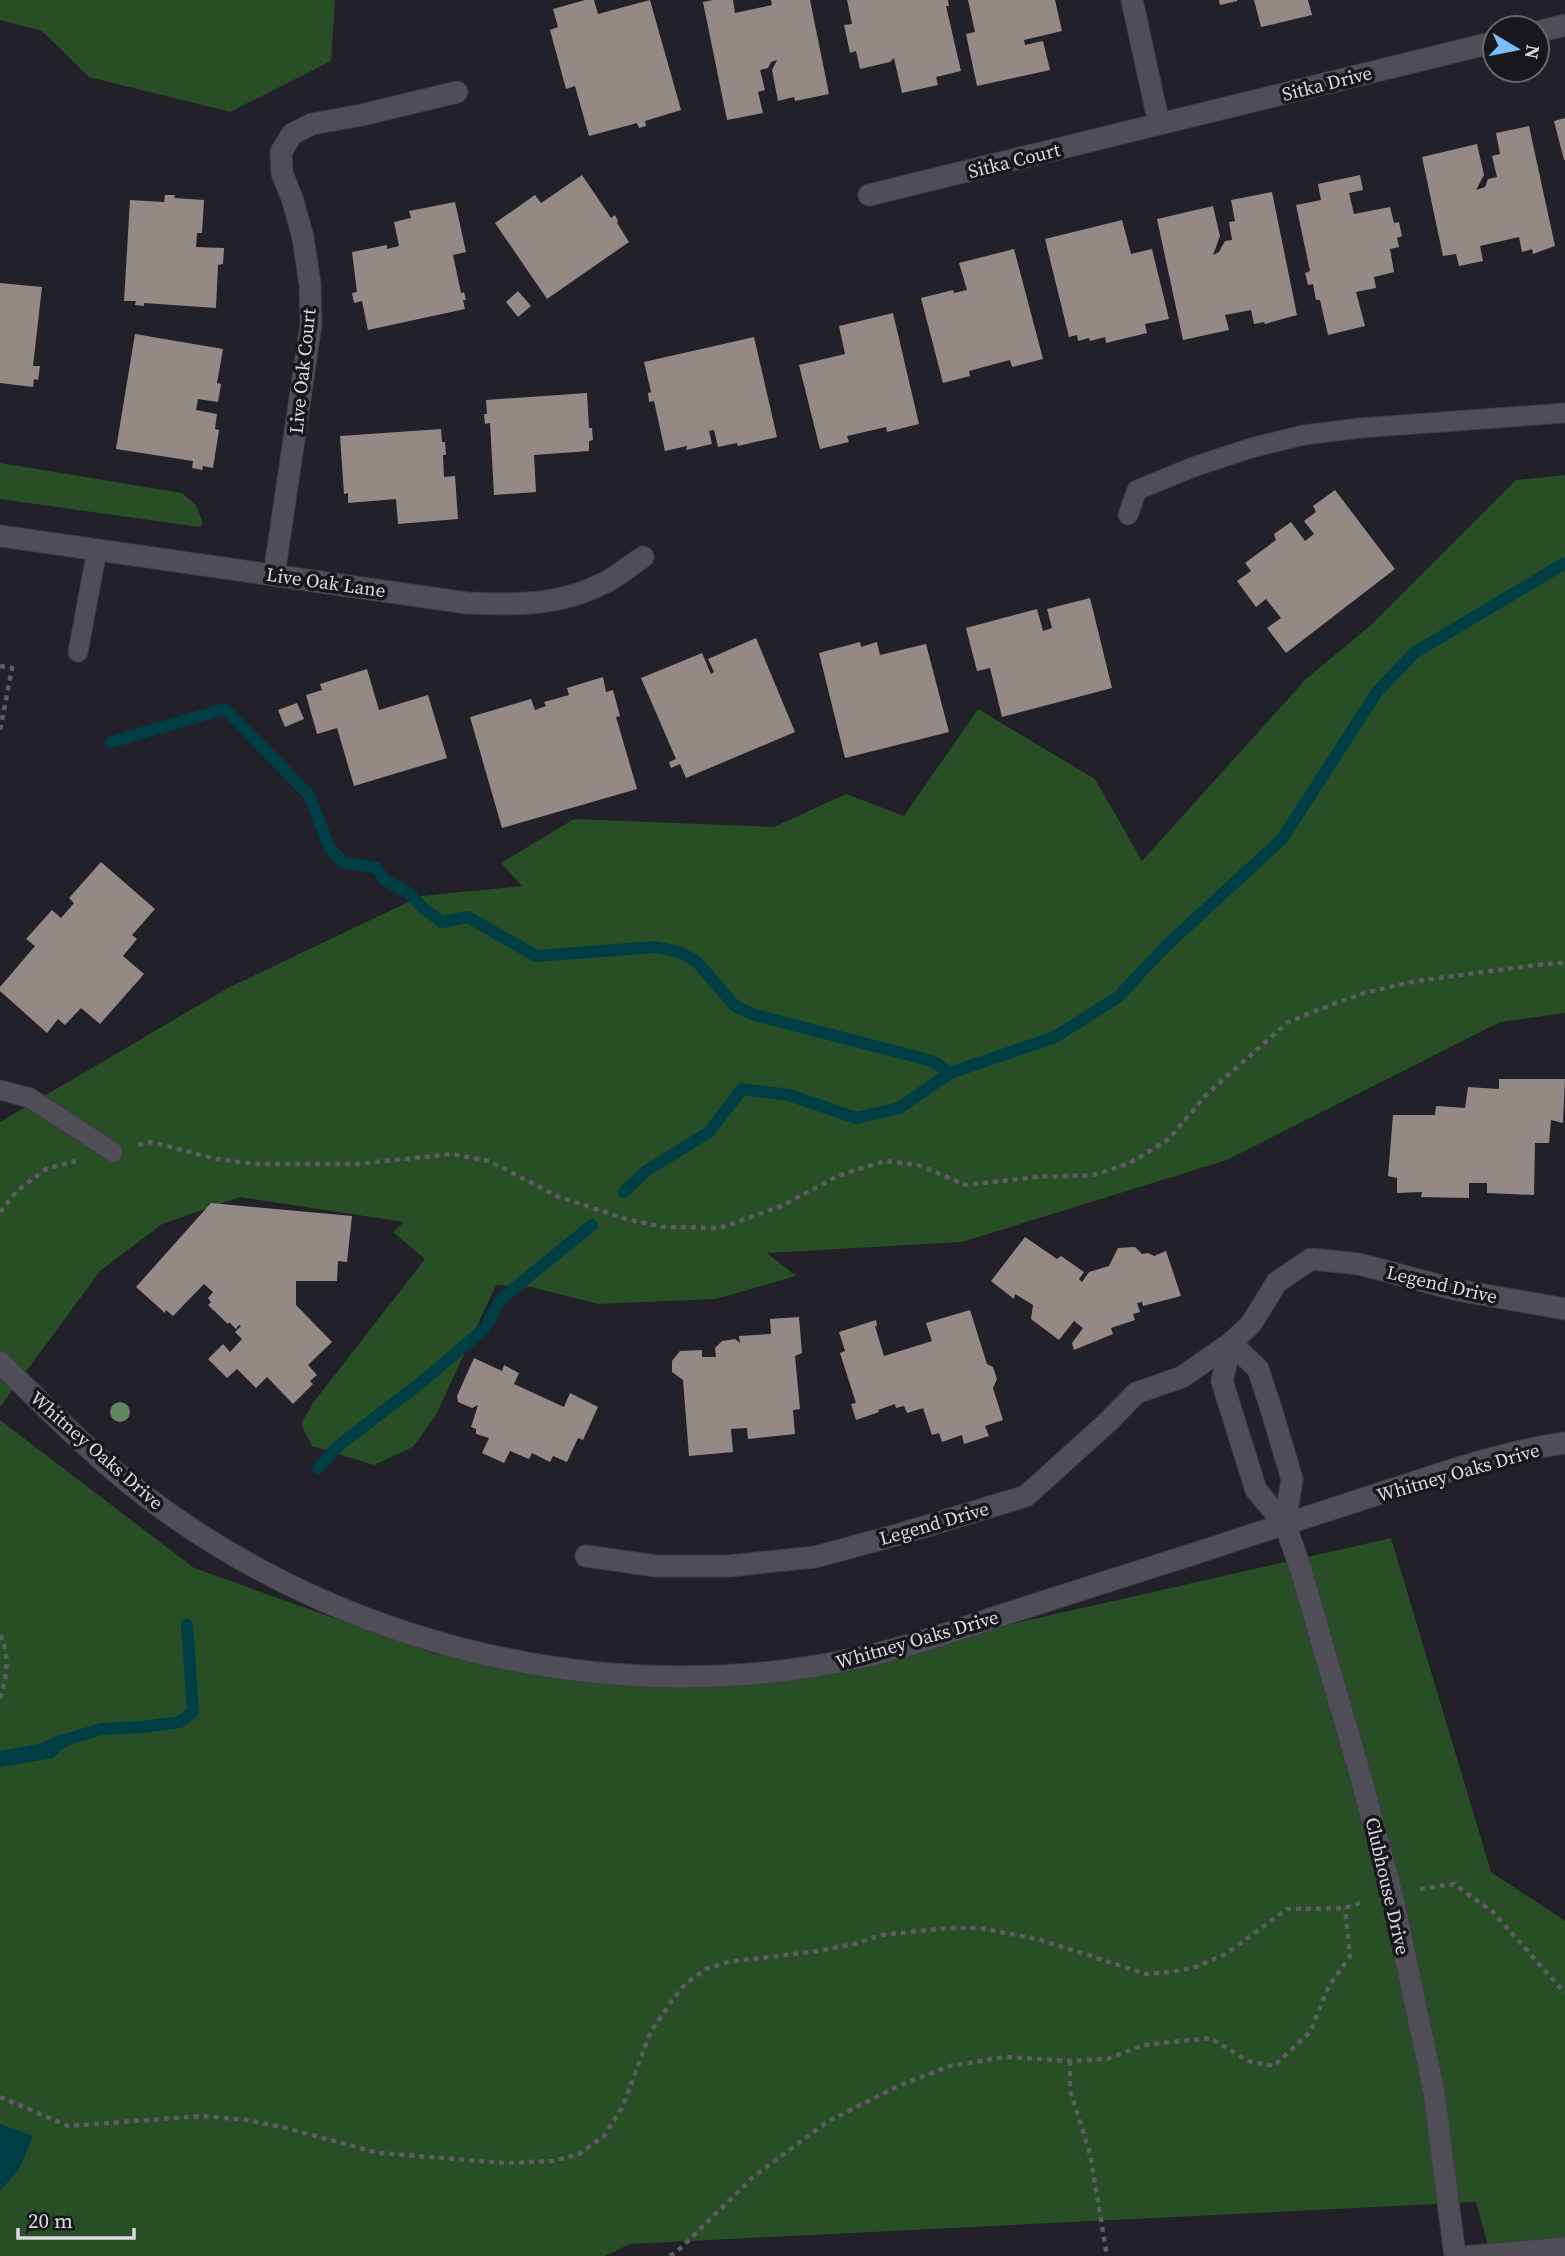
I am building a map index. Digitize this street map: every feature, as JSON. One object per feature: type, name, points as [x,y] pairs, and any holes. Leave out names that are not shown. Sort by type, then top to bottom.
[{"type":"street","points":[[1132,0],[1159,124]]},
{"type":"street","name":"Sitka Drive","points":[[1159,124],[1481,45]]},
{"type":"street","name":"Live Oak Court","points":[[274,575],[311,324],[310,284],[303,238],[282,173],[281,152],[292,134],[312,124],[457,92]]},
{"type":"street","name":"Sitka Court","points":[[869,195],[1159,124]]},
{"type":"street","name":"Live Oak Lane","points":[[0,536],[467,603],[522,605],[569,598],[607,581],[643,557]]},
{"type":"street","name":"Legend Drive","points":[[586,1556],[656,1566],[729,1566],[815,1557],[1026,1496],[1084,1445],[1136,1393],[1182,1377],[1231,1343],[1251,1324],[1278,1282],[1311,1259],[1359,1264],[1458,1290],[1565,1309]]},
{"type":"street","points":[[1231,1343],[1258,1369],[1273,1415],[1292,1479],[1285,1524]]},
{"type":"street","points":[[1231,1343],[1222,1381],[1256,1490],[1285,1524]]},
{"type":"street","name":"Whitney Oaks Drive","points":[[0,1362],[113,1470],[201,1535],[268,1575],[330,1604],[410,1634],[484,1656],[567,1670],[635,1677],[719,1676],[791,1670],[860,1658],[961,1629],[1469,1465],[1565,1443]]},
{"type":"street","points":[[1236,1426],[1273,1415]]},
{"type":"street","name":"Clubhouse Drive","points":[[1285,1524],[1360,1774],[1392,1894],[1434,2092],[1455,2256]]},
{"type":"lane","points":[[1128,515],[1137,490],[1196,466],[1251,448],[1304,435],[1360,428],[1565,413]]},
{"type":"lane","points":[[78,652],[97,550]]},
{"type":"lane","points":[[0,1090],[30,1098],[113,1152]]},
{"type":"lane","points":[[1462,2256],[1565,2247]]},
{"type":"path","points":[[0,666],[12,668],[0,731]]},
{"type":"path","points":[[0,1212],[17,1191],[46,1169],[152,1142],[216,1159],[254,1164],[357,1164],[453,1154],[489,1161],[559,1197],[626,1219],[663,1227],[720,1228],[781,1206],[838,1176],[885,1161],[918,1165],[966,1185],[1037,1177],[1094,1175],[1129,1163],[1169,1139],[1205,1096],[1287,1023],[1364,993],[1416,981],[1565,963]]},
{"type":"path","points":[[0,1635],[5,1644],[6,1674],[0,1699]]},
{"type":"path","points":[[0,2096],[68,2126],[202,2116],[282,2127],[379,2153],[505,2163],[553,2161],[579,2154],[604,2136],[623,2106],[650,2033],[671,2002],[685,1984],[706,1969],[728,1962],[818,1951],[854,1944],[881,1934],[948,1927],[981,1928],[1041,1940],[1146,1974],[1171,1972],[1196,1967],[1226,1954],[1287,1909],[1345,1908],[1392,1894],[1454,1884],[1492,1910],[1565,1993]]},
{"type":"path","points":[[670,2256],[753,2177],[827,2122],[898,2086],[950,2066],[1006,2057],[1070,2061],[1107,2059],[1144,2045],[1210,2038],[1248,2060],[1274,2066],[1310,2032],[1329,1986],[1350,1956],[1345,1908]]},
{"type":"path","points":[[1070,2061],[1070,2090],[1090,2154],[1107,2256]]},
{"type":"green space","points":[[0,0],[335,0],[331,61],[230,112],[89,77],[42,31],[0,20]]},
{"type":"green space","points":[[0,463],[182,493],[196,505],[203,523],[199,527],[0,499]]},
{"type":"green space","points":[[1565,475],[1565,1013],[1500,1022],[1227,1160],[962,1242],[767,1253],[796,1276],[716,1299],[598,1304],[531,1287],[496,1285],[436,1415],[413,1447],[374,1465],[312,1446],[301,1424],[313,1403],[425,1259],[393,1232],[404,1222],[240,1197],[162,1224],[100,1271],[0,1407],[0,1122],[228,988],[421,896],[522,886],[501,863],[574,819],[774,827],[846,794],[904,816],[978,709],[1095,779],[1142,861],[1306,679],[1370,626],[1516,480]]},
{"type":"green space","points":[[0,1420],[194,1568],[435,1654],[739,1686],[1391,1538],[1491,1872],[1565,1921],[1565,2256],[1491,2256],[1476,2202],[630,2244],[605,2256],[0,2256]]},
{"type":"water","points":[[61,1734],[67,1745],[53,1758],[0,1767],[0,1751],[40,1744]]},
{"type":"water","points":[[0,2124],[33,2136],[19,2169],[0,2191]]},
{"type":"building","points":[[594,0],[598,14],[650,0],[681,110],[645,121],[646,126],[639,128],[637,123],[589,136],[575,86],[566,89],[550,30],[558,27],[553,9]]},
{"type":"building","points":[[733,0],[735,13],[772,5],[771,0],[810,0],[829,94],[795,101],[794,97],[778,101],[772,70],[777,60],[771,62],[768,68],[760,70],[765,90],[758,92],[763,113],[727,120],[703,2]]},
{"type":"building","points":[[847,0],[948,0],[949,6],[946,6],[961,71],[936,77],[938,85],[902,93],[894,58],[890,62],[860,69],[856,51],[850,53],[844,25],[852,24]]},
{"type":"building","points":[[968,0],[1055,0],[1062,31],[1024,40],[1025,45],[1043,41],[1050,70],[977,86],[966,34],[975,32]]},
{"type":"building","points":[[1219,0],[1237,0],[1237,1],[1220,5]]},
{"type":"building","points":[[1254,0],[1308,0],[1312,15],[1261,27]]},
{"type":"building","points":[[1565,118],[1565,160],[1564,160],[1554,121]]},
{"type":"building","points":[[1529,126],[1555,246],[1533,254],[1532,249],[1522,252],[1519,237],[1480,246],[1483,261],[1459,266],[1456,254],[1443,256],[1422,157],[1477,144],[1484,175],[1476,190],[1485,187],[1488,179],[1497,177],[1492,156],[1500,154],[1496,133]]},
{"type":"building","points":[[582,175],[611,218],[615,215],[629,242],[547,299],[495,223],[535,195],[541,203]]},
{"type":"building","points":[[1360,175],[1363,190],[1349,193],[1354,214],[1390,207],[1394,223],[1399,222],[1402,236],[1397,238],[1399,247],[1390,249],[1394,272],[1374,277],[1376,288],[1356,292],[1365,326],[1328,335],[1320,300],[1316,300],[1313,284],[1308,285],[1305,273],[1310,271],[1296,205],[1321,200],[1318,184]]},
{"type":"building","points":[[1272,192],[1297,315],[1265,324],[1254,324],[1251,310],[1225,315],[1229,330],[1183,340],[1157,219],[1213,206],[1220,236],[1213,255],[1219,252],[1225,241],[1232,240],[1229,222],[1235,221],[1231,200]]},
{"type":"building","points":[[165,195],[204,200],[202,233],[197,233],[196,247],[224,248],[223,264],[218,265],[216,308],[144,303],[144,306],[135,305],[136,301],[124,301],[130,200],[164,202]]},
{"type":"building","points":[[455,202],[466,252],[453,255],[461,293],[464,292],[466,300],[463,300],[465,309],[368,330],[362,301],[354,303],[352,293],[357,292],[352,252],[387,245],[387,249],[399,246],[394,222],[411,218],[409,211]]},
{"type":"building","points":[[1122,220],[1131,254],[1152,249],[1169,319],[1145,324],[1147,333],[1106,343],[1105,337],[1078,341],[1077,335],[1069,337],[1045,239]]},
{"type":"building","points":[[1014,249],[1043,359],[1012,367],[1010,360],[969,371],[970,376],[943,383],[921,298],[953,290],[954,293],[967,290],[959,263]]},
{"type":"building","points":[[0,283],[42,287],[33,366],[40,366],[38,380],[34,379],[33,387],[0,383]]},
{"type":"building","points":[[518,291],[531,306],[518,317],[506,302]]},
{"type":"building","points":[[893,313],[919,424],[887,432],[886,427],[847,436],[849,442],[820,449],[799,365],[845,354],[839,326]]},
{"type":"building","points":[[135,334],[223,349],[217,383],[221,384],[218,402],[198,399],[196,410],[217,414],[215,429],[219,430],[213,468],[203,466],[202,470],[192,468],[193,461],[116,449]]},
{"type":"building","points":[[754,337],[777,437],[738,446],[737,443],[718,447],[714,430],[709,431],[712,444],[686,450],[687,446],[665,451],[654,401],[649,402],[648,393],[651,392],[644,362]]},
{"type":"building","points":[[587,393],[589,428],[592,428],[593,440],[589,441],[589,451],[534,455],[536,492],[494,495],[490,423],[485,424],[484,414],[487,414],[486,400]]},
{"type":"building","points":[[441,429],[446,455],[443,455],[444,477],[455,476],[458,519],[398,524],[396,499],[348,503],[348,493],[344,494],[340,436]]},
{"type":"building","points":[[1335,490],[1395,569],[1286,653],[1267,628],[1281,618],[1266,599],[1256,607],[1237,581],[1251,571],[1245,563],[1276,540],[1274,534],[1291,522],[1305,541],[1314,534],[1304,521],[1316,512],[1313,506]]},
{"type":"building","points":[[1090,598],[1112,688],[1002,717],[990,668],[977,671],[966,628],[1037,609],[1043,631],[1052,628],[1047,609]]},
{"type":"building","points":[[756,638],[795,732],[686,778],[680,764],[671,768],[669,762],[676,759],[641,678],[702,653],[711,674],[714,672],[708,659]]},
{"type":"building","points":[[860,642],[861,647],[877,642],[880,655],[926,644],[949,732],[845,758],[819,653]]},
{"type":"building","points":[[367,669],[379,710],[428,695],[447,758],[354,786],[337,728],[317,734],[306,695],[322,690],[320,684]]},
{"type":"building","points":[[603,677],[606,692],[613,690],[620,716],[616,717],[637,789],[502,828],[470,717],[531,699],[535,710],[546,706],[544,702],[569,695],[567,688]]},
{"type":"building","points":[[297,703],[304,719],[285,727],[278,710]]},
{"type":"building","points":[[101,862],[155,909],[132,935],[137,939],[123,956],[144,974],[100,1024],[81,1008],[65,1025],[58,1019],[47,1033],[0,991],[0,987],[35,946],[26,939],[52,910],[61,918],[74,903],[69,898]]},
{"type":"building","points":[[1499,1079],[1565,1079],[1563,1123],[1551,1120],[1549,1143],[1535,1143],[1534,1195],[1487,1193],[1487,1183],[1469,1183],[1469,1198],[1421,1197],[1422,1192],[1397,1193],[1397,1178],[1388,1176],[1393,1115],[1435,1115],[1436,1106],[1465,1108],[1468,1087],[1499,1089]]},
{"type":"building","points":[[211,1203],[352,1216],[347,1262],[338,1261],[337,1281],[296,1281],[296,1305],[332,1342],[308,1365],[317,1375],[310,1381],[313,1384],[293,1404],[267,1377],[256,1388],[237,1369],[227,1378],[208,1359],[223,1344],[230,1352],[242,1339],[235,1332],[241,1326],[236,1329],[229,1322],[228,1324],[208,1305],[211,1302],[208,1298],[213,1292],[204,1284],[173,1316],[166,1310],[165,1313],[136,1287]]},
{"type":"building","points":[[1025,1237],[1057,1259],[1061,1256],[1084,1272],[1079,1279],[1082,1282],[1089,1272],[1109,1266],[1118,1248],[1135,1247],[1142,1254],[1154,1256],[1166,1251],[1181,1296],[1143,1306],[1142,1302],[1137,1303],[1140,1312],[1133,1314],[1135,1320],[1111,1328],[1113,1334],[1074,1350],[1072,1343],[1083,1328],[1074,1321],[1059,1340],[1031,1319],[1033,1305],[1015,1294],[1014,1299],[991,1281]]},
{"type":"building","points":[[970,1310],[987,1364],[993,1367],[997,1379],[993,1388],[1003,1420],[985,1426],[989,1436],[964,1444],[962,1435],[942,1442],[939,1433],[932,1435],[923,1408],[907,1413],[904,1406],[896,1408],[895,1404],[856,1420],[851,1404],[856,1403],[840,1353],[845,1351],[839,1332],[876,1320],[875,1326],[884,1356],[932,1341],[926,1323]]},
{"type":"building","points":[[799,1317],[802,1353],[795,1356],[800,1409],[793,1410],[795,1434],[748,1439],[747,1428],[731,1429],[733,1452],[689,1456],[683,1380],[672,1372],[672,1361],[680,1351],[702,1350],[702,1357],[716,1357],[715,1348],[722,1341],[735,1339],[740,1343],[739,1336],[771,1334],[770,1319]]},
{"type":"building","points":[[474,1358],[502,1371],[504,1365],[519,1373],[514,1384],[564,1407],[570,1393],[598,1407],[583,1440],[578,1438],[567,1462],[553,1456],[550,1462],[532,1453],[529,1459],[510,1451],[504,1463],[482,1453],[489,1438],[476,1434],[476,1429],[471,1427],[478,1405],[472,1408],[458,1402],[457,1396]]},
{"type":"waterway","points":[[111,742],[225,709],[309,795],[330,849],[343,862],[377,868],[384,880],[409,893],[442,922],[468,917],[536,956],[656,947],[679,952],[696,961],[735,1006],[755,1015],[934,1062],[950,1073],[1055,1037],[1118,997],[1167,945],[1282,839],[1377,692],[1414,653],[1565,563]]},
{"type":"waterway","points":[[624,1192],[646,1171],[709,1132],[742,1089],[789,1095],[856,1118],[899,1108],[950,1073]]},
{"type":"waterway","points":[[318,1468],[338,1446],[423,1381],[485,1328],[501,1299],[592,1225]]},
{"type":"waterway","points":[[51,1750],[65,1740],[101,1729],[180,1722],[193,1712],[187,1625]]}]
